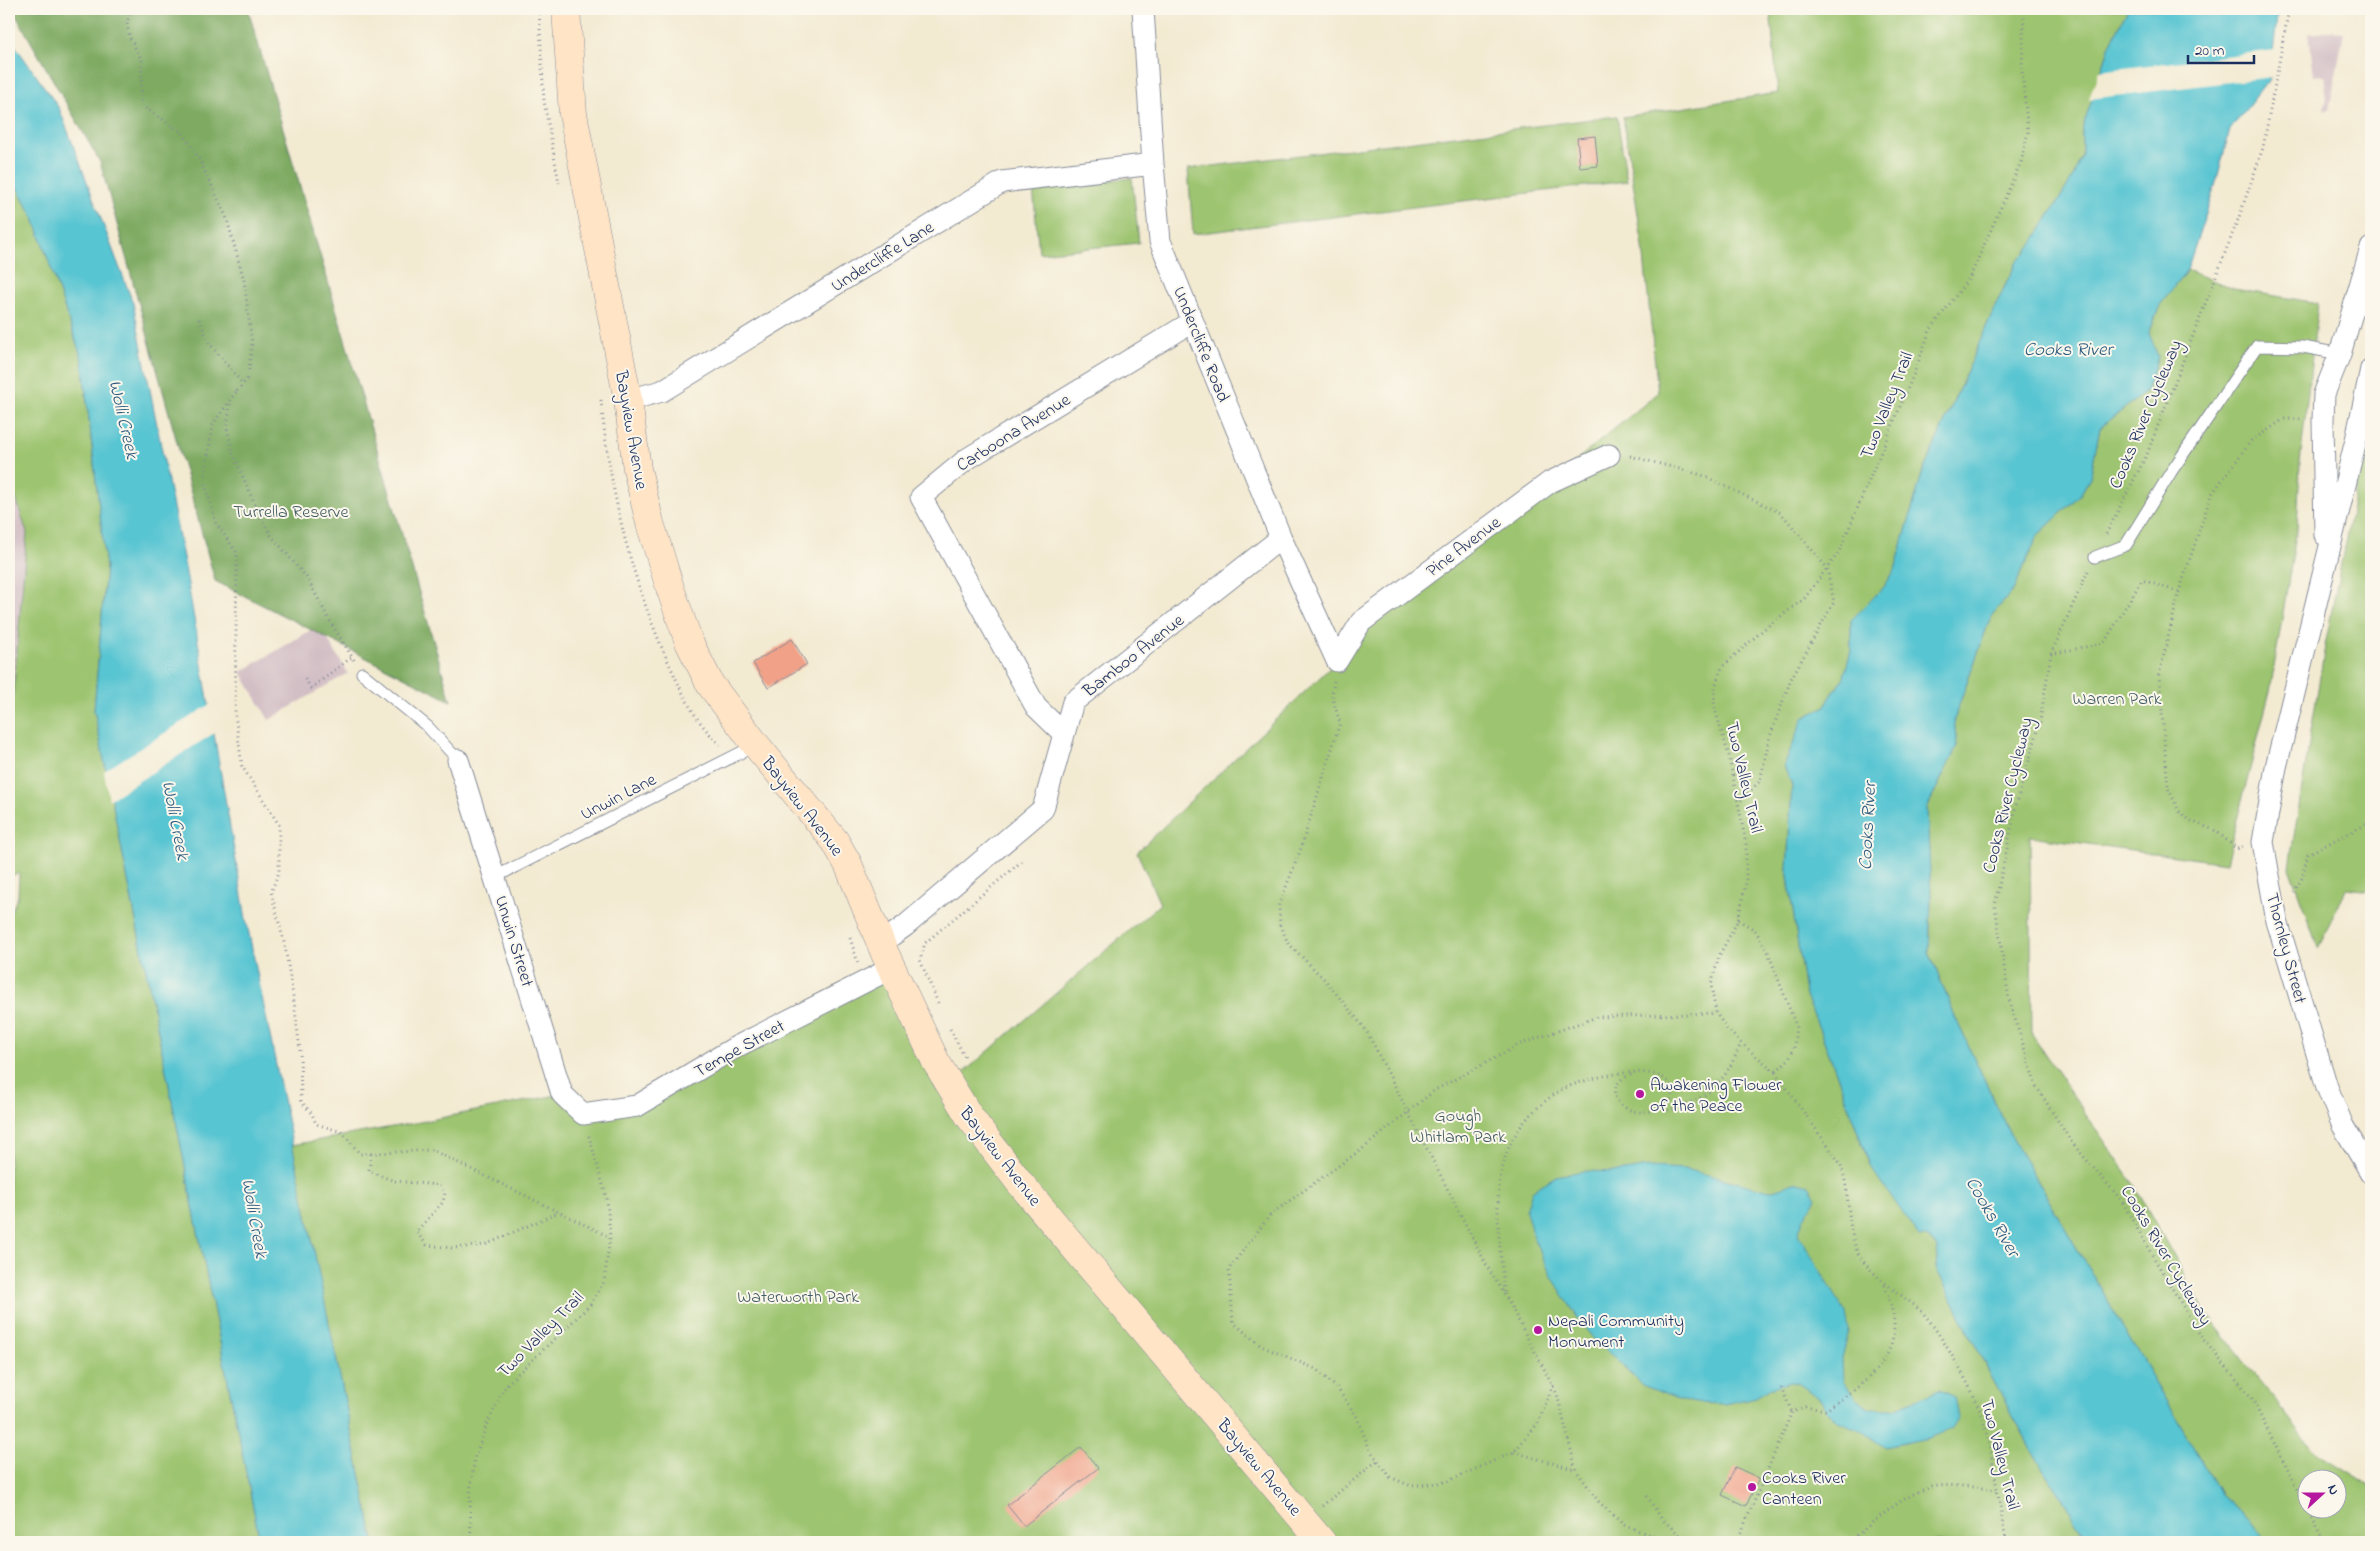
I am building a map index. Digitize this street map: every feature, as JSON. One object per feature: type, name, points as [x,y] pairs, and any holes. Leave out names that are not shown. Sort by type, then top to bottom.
[{"type":"main road","name":"Bayview Avenue","points":[[566,9],[573,114],[628,400],[637,468],[650,523],[671,591],[690,642],[710,684],[756,746],[834,841],[848,864],[892,968],[936,1062],[969,1116],[1020,1183],[1322,1542]]},
{"type":"street","name":"Undercliffe Road","points":[[1143,9],[1160,241],[1282,538],[1337,661]]},
{"type":"street","name":"Undercliffe Lane","points":[[628,400],[662,391],[1002,182],[1153,164]]},
{"type":"street","name":"Thornley Street","points":[[2325,565],[2324,394],[2340,354],[2371,248]]},
{"type":"street","name":"Carboona Avenue","points":[[1063,733],[1036,707],[921,497],[967,458],[1192,322]]},
{"type":"street","name":"Thornley Street","points":[[2371,369],[2356,440],[2276,767],[2264,842],[2277,921],[2327,1087],[2343,1126],[2371,1173]]},
{"type":"street","points":[[2323,430],[2356,440]]},
{"type":"street","name":"Pine Avenue","points":[[1337,661],[1362,622],[1369,616],[1550,482],[1609,455]]},
{"type":"street","name":"Bamboo Avenue","points":[[881,943],[905,926],[1043,809],[1073,702],[1282,538]]},
{"type":"street","name":"Unwin Street","points":[[458,760],[562,1094],[583,1114]]},
{"type":"street","name":"Tempe Street","points":[[583,1114],[637,1106],[736,1047],[892,968]]},
{"type":"lane","points":[[2094,557],[2126,545],[2170,472],[2257,346],[2303,347],[2340,354]]},
{"type":"lane","points":[[362,673],[428,727],[458,760]]},
{"type":"lane","name":"Unwin Lane","points":[[495,877],[756,746]]},
{"type":"path","points":[[130,9],[127,25],[130,38],[142,60],[142,105],[182,132],[199,159],[226,216],[244,280],[252,342],[248,378],[214,424],[204,480],[216,523],[237,553],[236,722],[242,766],[279,825],[279,872],[271,892],[285,946],[294,1002],[300,1050],[301,1101],[312,1114],[316,1124],[342,1132],[360,1154],[432,1150],[610,1237]]},
{"type":"path","name":"Two Valley Trail","points":[[2008,1542],[1979,1408],[1962,1374],[1922,1312],[1884,1282],[1863,1261],[1854,1245],[1846,1178],[1840,1163],[1775,1072],[1726,1028],[1716,1013],[1711,985],[1719,956],[1738,920],[1746,883],[1746,844],[1739,802],[1714,706],[1715,687],[1722,667],[1764,629],[1804,599],[1839,552],[1930,330],[1970,277],[1988,238],[2021,162],[2028,132],[2022,71],[2024,9]]},
{"type":"path","name":"Cooks River Cycleway","points":[[2289,9],[2263,148],[2239,217],[2147,454],[2094,557],[2051,654],[2039,727],[2017,801],[1994,905],[2009,999],[2036,1086],[2072,1143],[2122,1201],[2202,1338],[2252,1397],[2324,1542]]},
{"type":"path","points":[[198,319],[209,343],[243,384]]},
{"type":"path","points":[[236,392],[228,408],[227,427],[233,454],[271,535],[308,578],[362,673]]},
{"type":"path","points":[[2237,849],[2216,830],[2189,820],[2179,811],[2168,788],[2159,675],[2179,592],[2212,495],[2251,441],[2284,419],[2323,430]]},
{"type":"path","points":[[1609,455],[1635,456],[1702,476],[1781,513],[1828,568],[1834,602],[1791,679],[1770,736],[1760,781],[1739,802]]},
{"type":"path","points":[[2051,654],[2104,643],[2142,580],[2179,592]]},
{"type":"path","points":[[305,679],[311,688],[352,657]]},
{"type":"path","points":[[1337,661],[1332,696],[1340,723],[1300,851],[1279,905],[1280,925],[1288,943],[1325,980],[1366,1030],[1409,1110],[1488,1268],[1504,1293],[1553,1385],[1557,1394],[1576,1470],[1599,1502],[1624,1525],[1668,1542]]},
{"type":"path","points":[[2302,878],[2308,854],[2371,822]]},
{"type":"path","points":[[940,1009],[920,960],[925,942],[1022,861]]},
{"type":"path","points":[[1738,920],[1755,930],[1768,952],[1796,1026],[1794,1048],[1788,1060],[1775,1072]]},
{"type":"path","points":[[1553,1385],[1538,1423],[1514,1452],[1446,1482],[1411,1486],[1390,1477],[1370,1450],[1357,1417],[1337,1388],[1316,1368],[1261,1346],[1233,1322],[1228,1269],[1271,1214],[1365,1147],[1435,1090],[1521,1044],[1597,1017],[1716,1013]]},
{"type":"path","points":[[948,1026],[966,1059]]},
{"type":"path","points":[[1664,1107],[1669,1111],[1696,1101],[1718,1085],[1731,1067],[1741,1043]]},
{"type":"path","points":[[1504,1293],[1499,1219],[1499,1187],[1506,1157],[1519,1129],[1539,1107],[1561,1090],[1597,1076],[1635,1073],[1654,1074],[1664,1078],[1671,1087],[1672,1099],[1664,1107],[1647,1113],[1632,1112],[1619,1104],[1616,1098],[1616,1086],[1622,1079],[1635,1073]]},
{"type":"path","name":"Two Valley Trail","points":[[471,1542],[470,1492],[475,1457],[486,1424],[506,1385],[590,1305],[604,1282],[610,1237],[607,1199],[583,1114]]},
{"type":"path","points":[[371,1154],[369,1170],[394,1181],[439,1185],[445,1193],[443,1202],[416,1232],[427,1245],[452,1248],[485,1245],[559,1212]]},
{"type":"path","points":[[1737,1542],[1792,1412],[1805,1407],[1826,1410],[1874,1374],[1883,1361],[1894,1325],[1884,1282]]},
{"type":"path","points":[[1781,1387],[1792,1412]]},
{"type":"path","points":[[1514,1452],[1576,1470]]},
{"type":"path","points":[[1304,1520],[1378,1460]]},
{"type":"path","points":[[1849,1542],[1891,1508],[1929,1487],[1959,1486],[1997,1490]]},
{"type":"path","points":[[1648,1496],[1661,1518],[1687,1542]]},
{"type":"shaded area","points":[[2325,31],[2344,32],[2329,110],[2324,110],[2327,98],[2324,75],[2314,76],[2309,33]]},
{"type":"shaded area","points":[[9,476],[27,533],[9,746]]},
{"type":"shaded area","points":[[319,625],[348,673],[269,720],[241,672]]},
{"type":"green space","name":"Turrella Reserve","points":[[12,9],[248,9],[451,701],[215,581],[100,162]]},
{"type":"green space","name":"Gough Whitlam Park","points":[[1770,9],[2128,9],[2110,45],[2082,129],[2082,155],[2074,175],[2031,246],[2016,263],[1994,309],[1922,474],[1895,570],[1884,587],[1851,620],[1851,650],[1844,677],[1824,707],[1803,718],[1784,766],[1792,786],[1787,869],[1805,993],[1871,1168],[1938,1248],[1936,1268],[1992,1378],[2036,1458],[2090,1542],[374,1542],[292,1145],[562,1094],[583,1114],[637,1106],[886,956],[949,1085],[1160,904],[1137,852],[1337,661],[1361,622],[1550,482],[1658,393],[1643,247],[1623,117],[1778,93]]},
{"type":"green space","points":[[1617,116],[1627,181],[1193,234],[1188,169]]},
{"type":"green space","points":[[9,173],[34,218],[82,359],[106,567],[94,710],[260,1542],[9,1542],[9,916],[18,896],[19,873],[13,875],[9,883],[9,746],[27,533],[9,476]]},
{"type":"green space","points":[[1132,178],[1139,243],[1039,253],[1033,188]]},
{"type":"green space","name":"Warren Park","points":[[2187,270],[2234,289],[2318,303],[2300,463],[2297,529],[2270,691],[2226,863],[2030,836],[2032,1035],[2133,1183],[2205,1312],[2315,1451],[2342,1468],[2298,1468],[2298,1518],[2348,1518],[2348,1472],[2371,1486],[2371,1542],[2267,1542],[2252,1522],[2220,1493],[2010,1134],[1955,1017],[1929,952],[1931,898],[1927,808],[1957,746],[1954,719],[1991,616],[2014,589],[2038,535],[2080,495],[2090,478],[2100,428],[2146,391],[2158,357],[2149,334],[2160,305]]},
{"type":"green space","points":[[2371,425],[2371,891],[2346,888],[2318,948],[2289,867],[2325,646],[2361,461]]},
{"type":"water","name":"Cooks River","points":[[2128,9],[2278,9],[2270,78],[2230,130],[2215,186],[2187,270],[2160,305],[2149,333],[2158,357],[2146,391],[2100,428],[2090,478],[2080,495],[2038,535],[2014,589],[1991,616],[1954,719],[1957,746],[1927,808],[1931,898],[1929,952],[1955,1017],[2010,1134],[2220,1493],[2252,1522],[2267,1542],[2090,1542],[2036,1458],[1992,1378],[1936,1268],[1938,1248],[1927,1236],[1919,1236],[1871,1168],[1805,993],[1787,869],[1792,786],[1784,766],[1803,718],[1824,707],[1844,677],[1851,650],[1851,620],[1884,587],[1895,570],[1922,474],[1994,309],[2016,263],[2031,246],[2074,175],[2082,155],[2082,129],[2110,45]]},
{"type":"water","name":"Wolli Creek","points":[[9,37],[59,108],[133,303],[187,578],[246,919],[374,1542],[260,1542],[94,710],[106,567],[82,359],[34,218],[9,173]]},
{"type":"water","points":[[1649,1167],[1685,1169],[1770,1191],[1797,1182],[1809,1185],[1816,1198],[1804,1218],[1798,1234],[1846,1313],[1849,1331],[1842,1358],[1843,1381],[1855,1398],[1870,1409],[1895,1409],[1939,1389],[1954,1396],[1958,1418],[1951,1429],[1928,1438],[1885,1447],[1863,1431],[1837,1421],[1826,1410],[1820,1399],[1798,1383],[1790,1382],[1772,1387],[1756,1397],[1725,1404],[1695,1403],[1675,1398],[1642,1385],[1597,1343],[1581,1323],[1551,1275],[1533,1237],[1526,1211],[1532,1191],[1556,1176],[1584,1171],[1619,1172]]},
{"type":"pier","points":[[2275,50],[2272,77],[2089,99],[2099,71]]},
{"type":"pier","points":[[211,704],[216,732],[109,800],[104,771]]},
{"type":"building","points":[[1595,136],[1598,166],[1580,168],[1577,138]]},
{"type":"building","points":[[792,639],[807,664],[768,688],[753,663]]},
{"type":"building","points":[[1081,1447],[1098,1468],[1024,1526],[1007,1505]]},
{"type":"building","points":[[1735,1467],[1759,1478],[1746,1506],[1722,1495]]},
{"type":"place","name":"Awakening Flower of the Peace","points":[[1640,1094]]},
{"type":"place","name":"Nepali Community Monument","points":[[1538,1330]]},
{"type":"place","name":"Cooks River Canteen","points":[[1752,1487]]},
{"type":"park label","name":"Waterworth Park","points":[[798,1296]]}]
